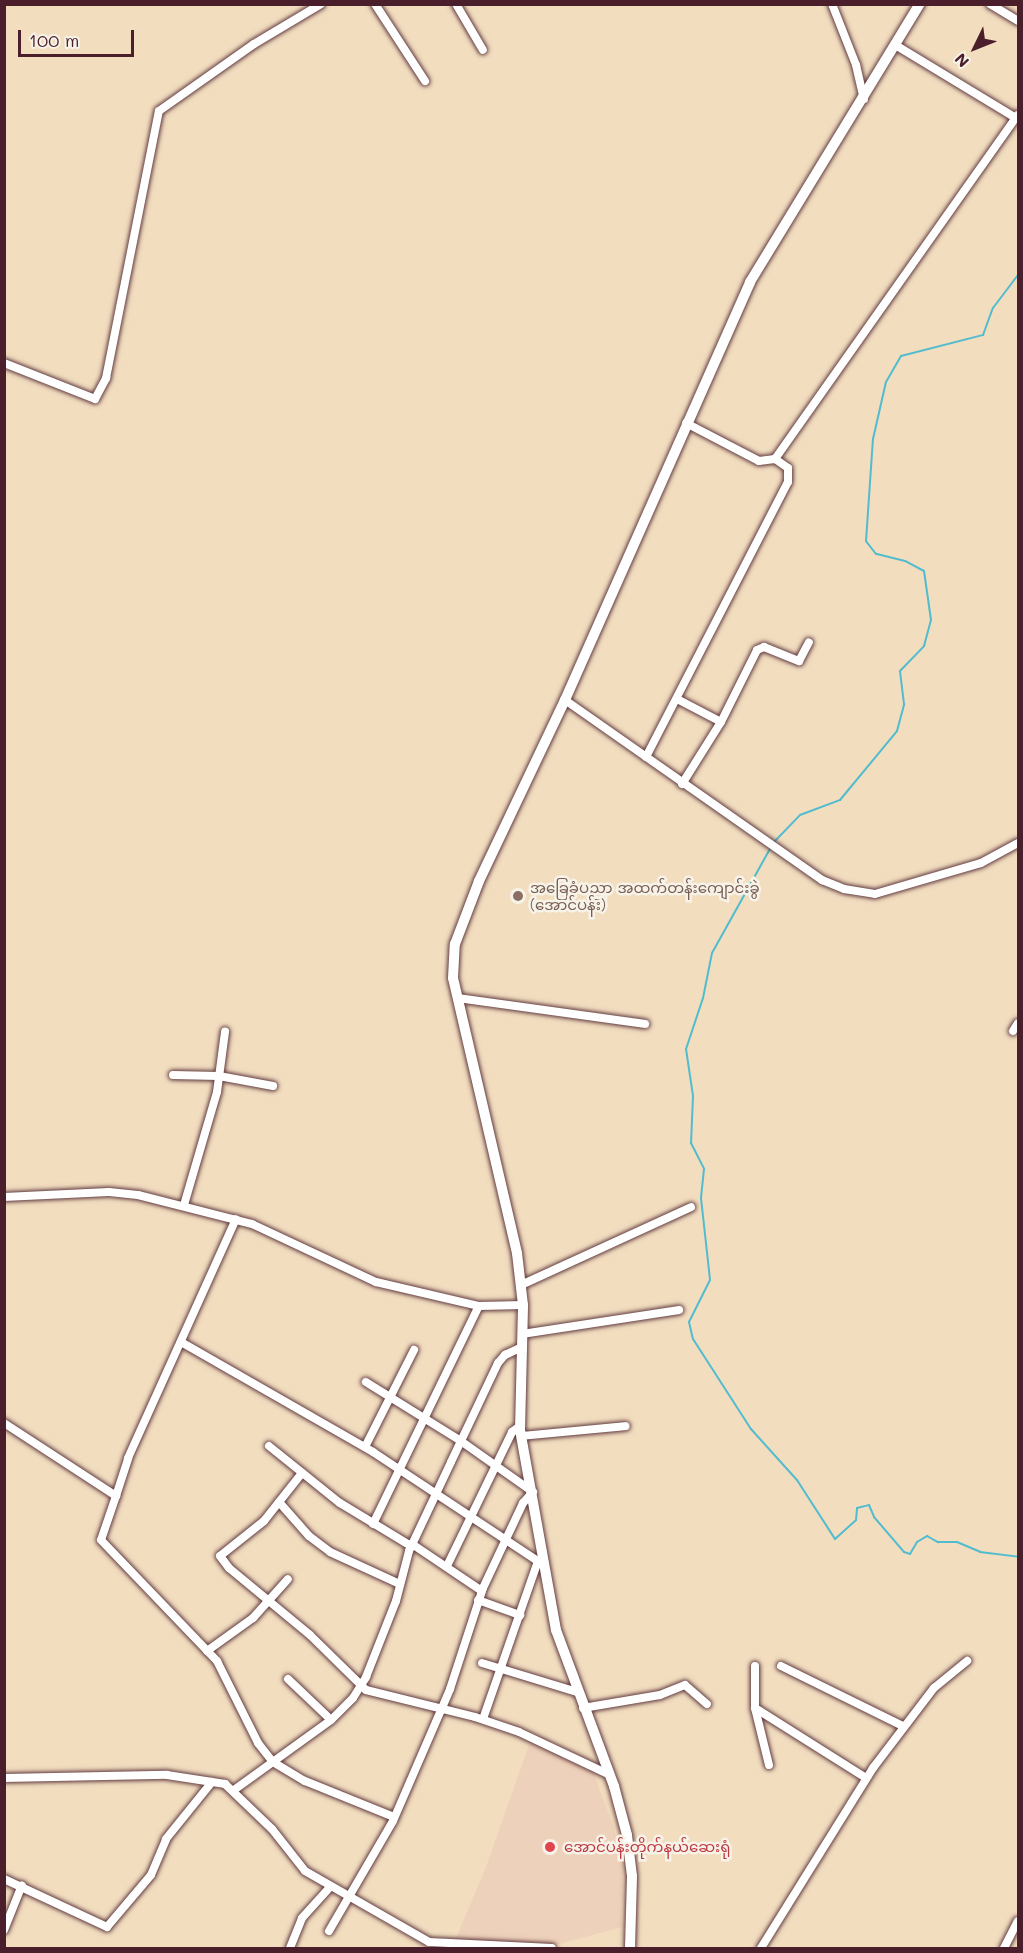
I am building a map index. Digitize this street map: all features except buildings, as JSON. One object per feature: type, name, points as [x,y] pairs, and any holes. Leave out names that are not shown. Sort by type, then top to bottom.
[{"type":"main road","points":[[630,1948],[630,1865],[627,1834],[610,1775],[577,1692],[556,1630],[541,1563],[533,1492],[521,1431],[523,1305],[521,1286],[504,1186],[458,998],[453,957],[459,928],[565,700],[750,282],[897,46],[920,4]]},
{"type":"street","points":[[4,363],[95,399],[106,378],[159,111],[254,44],[321,4]]},
{"type":"street","points":[[375,4],[424,81]]},
{"type":"street","points":[[456,4],[483,50]]},
{"type":"street","points":[[832,4],[856,65],[864,99]]},
{"type":"street","points":[[990,4],[1018,21]]},
{"type":"street","points":[[775,459],[1017,116],[897,46]]},
{"type":"street","points":[[646,757],[679,700],[788,482],[788,468],[775,459],[759,461],[686,423]]},
{"type":"street","points":[[682,783],[721,723],[758,650],[764,647],[799,661],[809,642]]},
{"type":"street","points":[[565,700],[822,880],[844,889],[875,894],[981,863],[1018,843]]},
{"type":"street","points":[[679,700],[721,723]]},
{"type":"street","points":[[458,998],[645,1024]]},
{"type":"street","points":[[1012,1031],[1018,1023]]},
{"type":"street","points":[[184,1205],[203,1149],[219,1077],[225,1032]]},
{"type":"street","points":[[173,1075],[219,1077],[273,1086]]},
{"type":"street","points":[[4,1197],[109,1192],[184,1205],[236,1219],[376,1282],[479,1306],[523,1305]]},
{"type":"street","points":[[521,1286],[691,1207]]},
{"type":"street","points":[[236,1219],[128,1458],[101,1539],[217,1661],[258,1743],[273,1762],[305,1781],[394,1817]]},
{"type":"street","points":[[373,1524],[427,1418],[479,1306]]},
{"type":"street","points":[[522,1334],[680,1310]]},
{"type":"street","points":[[181,1342],[365,1447],[541,1563],[483,1719]]},
{"type":"street","points":[[234,1790],[330,1720],[360,1686],[400,1584],[411,1545],[436,1492],[498,1363],[505,1355],[522,1347]]},
{"type":"street","points":[[365,1447],[414,1350]]},
{"type":"street","points":[[329,1931],[394,1817],[469,1640],[478,1600],[523,1503],[533,1492],[427,1418],[366,1382]]},
{"type":"street","points":[[4,1422],[116,1496]]},
{"type":"street","points":[[447,1566],[512,1432],[626,1426]]},
{"type":"street","points":[[269,1446],[302,1473],[373,1524],[447,1566],[482,1591]]},
{"type":"street","points":[[302,1473],[264,1521],[220,1556],[270,1603],[310,1635],[360,1686],[483,1719],[567,1752],[610,1775]]},
{"type":"street","points":[[279,1502],[309,1536],[330,1552],[400,1584]]},
{"type":"street","points":[[207,1651],[270,1603],[288,1579]]},
{"type":"street","points":[[478,1600],[520,1615]]},
{"type":"street","points":[[761,1948],[866,1778],[903,1726],[934,1688],[967,1661]]},
{"type":"street","points":[[482,1663],[577,1692]]},
{"type":"street","points":[[755,1666],[755,1708],[769,1765]]},
{"type":"street","points":[[781,1666],[903,1726]]},
{"type":"street","points":[[288,1679],[330,1720]]},
{"type":"street","points":[[583,1708],[660,1695],[685,1685],[707,1704]]},
{"type":"street","points":[[755,1708],[866,1778]]},
{"type":"street","points":[[4,1778],[167,1776],[212,1782],[234,1790],[305,1870],[349,1898],[436,1944],[552,1948]]},
{"type":"street","points":[[4,1879],[22,1885],[107,1927],[151,1875],[166,1839],[212,1782]]},
{"type":"street","points":[[4,1930],[22,1885]]},
{"type":"street","points":[[290,1948],[302,1918],[330,1887]]},
{"type":"street","points":[[1004,1948],[1018,1922]]},
{"type":"shaded area","points":[[530,1742],[593,1772],[613,1825],[623,1870],[622,1927],[559,1944],[454,1943],[486,1867]]},
{"type":"waterway","points":[[774,842],[800,815],[840,800],[897,731],[904,704],[900,671],[924,646],[931,620],[924,571],[905,561],[876,554],[866,541],[873,439],[886,382],[901,356],[983,335],[993,308],[1018,275]]},
{"type":"waterway","points":[[771,847],[712,953],[703,998],[686,1049],[693,1096],[691,1143],[704,1169],[701,1198],[710,1280],[689,1322],[693,1339],[751,1429],[797,1480],[835,1539],[856,1520],[857,1508],[869,1505],[874,1517],[904,1552],[910,1554],[917,1542],[927,1536],[938,1542],[957,1542],[980,1552],[1018,1557]]},
{"type":"place","name":"အခြေခံပညာ အထက်တန်းကျောင်းခွဲ (အောင်ပန်း)","points":[[518,896]]},
{"type":"place","name":"အောင်ပန်းတိုက်နယ်ဆေးရုံ","points":[[550,1847]]}]
